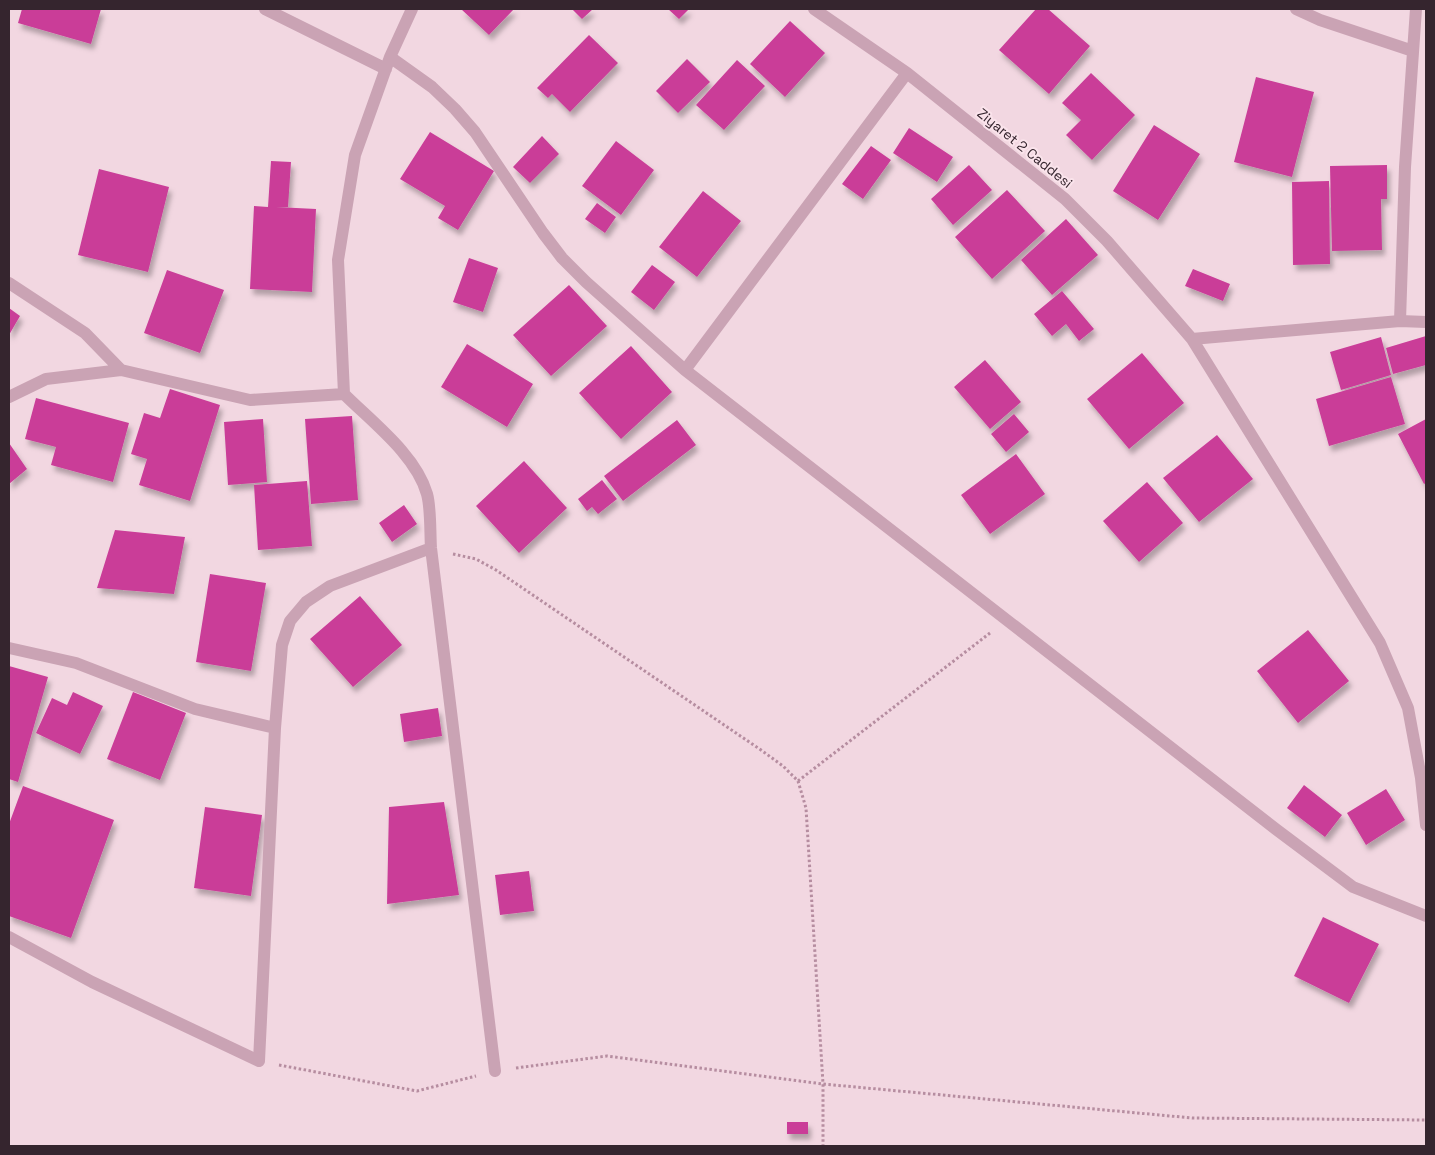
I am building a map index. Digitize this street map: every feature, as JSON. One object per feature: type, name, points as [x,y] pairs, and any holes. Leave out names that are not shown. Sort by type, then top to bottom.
[{"type":"street","points":[[265,9],[388,63],[432,87],[475,132],[562,258],[586,282],[685,370],[1006,621],[1353,887],[1426,916]]},
{"type":"street","points":[[412,9],[388,63],[355,156],[338,260],[344,394],[406,455],[419,476],[427,495],[431,548],[495,1071]]},
{"type":"street","name":"Ziyaret 2 Caddesi","points":[[814,9],[907,73],[1065,199],[1107,241],[1192,339],[1380,643],[1408,708],[1426,824]]},
{"type":"street","points":[[1296,9],[1320,20],[1413,51]]},
{"type":"street","points":[[1400,321],[1405,166],[1416,9]]},
{"type":"street","points":[[685,370],[907,73]]},
{"type":"street","points":[[9,283],[85,333],[121,370]]},
{"type":"street","points":[[1192,339],[1400,321],[1426,322]]},
{"type":"street","points":[[9,397],[46,378],[121,370],[250,400],[344,394]]},
{"type":"street","points":[[9,937],[92,982],[259,1061],[275,728],[282,645],[290,621],[306,602],[330,586],[431,548]]},
{"type":"street","points":[[9,648],[76,663],[195,709],[275,728]]},
{"type":"path","points":[[431,548],[476,559],[496,570],[761,750],[783,766],[798,781],[806,808],[823,1084],[823,1146]]},
{"type":"path","points":[[798,781],[1006,621]]},
{"type":"path","points":[[259,1061],[417,1091],[495,1071],[607,1056],[823,1084],[1192,1118],[1426,1120]]},
{"type":"building","points":[[22,9],[101,9],[91,44],[18,23]]},
{"type":"building","points":[[461,9],[514,9],[489,35]]},
{"type":"building","points":[[572,9],[593,9],[582,19]]},
{"type":"building","points":[[668,9],[689,9],[679,19]]},
{"type":"building","points":[[1036,9],[1048,9],[1090,46],[1049,94],[999,50]]},
{"type":"building","points":[[790,21],[825,53],[785,97],[750,64]]},
{"type":"building","points":[[589,35],[618,63],[570,112],[552,94],[548,98],[537,88]]},
{"type":"building","points":[[687,59],[710,82],[678,113],[656,91]]},
{"type":"building","points":[[737,60],[765,86],[724,130],[696,105]]},
{"type":"building","points":[[1091,73],[1135,115],[1092,160],[1066,135],[1081,120],[1062,103]]},
{"type":"building","points":[[1256,77],[1314,92],[1292,177],[1234,162]]},
{"type":"building","points":[[1154,125],[1200,154],[1158,220],[1113,191]]},
{"type":"building","points":[[909,128],[953,157],[937,182],[893,153]]},
{"type":"building","points":[[430,132],[494,171],[458,230],[438,218],[445,206],[400,179]]},
{"type":"building","points":[[542,136],[559,154],[530,183],[513,167]]},
{"type":"building","points":[[616,141],[654,170],[621,215],[582,186]]},
{"type":"building","points":[[871,146],[891,160],[863,199],[842,184]]},
{"type":"building","points":[[271,161],[291,162],[288,207],[276,207],[316,209],[312,292],[250,289],[254,206],[268,207]]},
{"type":"building","points":[[969,165],[992,190],[953,225],[931,199]]},
{"type":"building","points":[[1387,165],[1387,199],[1381,199],[1382,250],[1332,251],[1330,166]]},
{"type":"building","points":[[99,169],[169,187],[148,272],[78,255]]},
{"type":"building","points":[[1329,181],[1330,264],[1293,265],[1292,182]]},
{"type":"building","points":[[1007,190],[1045,231],[992,279],[955,237]]},
{"type":"building","points":[[703,191],[741,221],[697,277],[659,247]]},
{"type":"building","points":[[597,203],[616,217],[605,233],[585,219]]},
{"type":"building","points":[[1066,219],[1098,255],[1052,295],[1021,260]]},
{"type":"building","points":[[469,258],[498,268],[483,312],[453,302]]},
{"type":"building","points":[[652,265],[675,282],[654,310],[631,292]]},
{"type":"building","points":[[1193,269],[1230,284],[1223,301],[1185,286]]},
{"type":"building","points":[[167,270],[224,290],[200,353],[144,333]]},
{"type":"building","points":[[569,285],[607,326],[551,376],[513,335]]},
{"type":"building","points":[[1062,291],[1094,329],[1079,341],[1066,324],[1052,336],[1034,314]]},
{"type":"building","points":[[9,308],[20,316],[9,335]]},
{"type":"building","points":[[1426,336],[1426,365],[1393,374],[1386,348]]},
{"type":"building","points":[[1381,337],[1391,375],[1341,390],[1330,352]]},
{"type":"building","points":[[467,344],[533,384],[507,427],[441,387]]},
{"type":"building","points":[[631,346],[672,392],[621,439],[579,393]]},
{"type":"building","points":[[1142,353],[1184,403],[1129,449],[1087,399]]},
{"type":"building","points":[[985,360],[1021,402],[990,429],[954,387]]},
{"type":"building","points":[[1391,377],[1405,424],[1329,446],[1316,399]]},
{"type":"building","points":[[170,389],[220,405],[190,501],[139,485],[147,459],[131,454],[144,413],[160,418]]},
{"type":"building","points":[[36,398],[129,423],[113,482],[51,465],[56,447],[25,439]]},
{"type":"building","points":[[1014,414],[1029,432],[1006,452],[991,434]]},
{"type":"building","points":[[352,416],[358,500],[311,504],[305,419]]},
{"type":"building","points":[[263,419],[267,482],[228,485],[224,422]]},
{"type":"building","points":[[1426,419],[1426,483],[1424,484],[1398,434]]},
{"type":"building","points":[[677,420],[696,445],[623,501],[604,476]]},
{"type":"building","points":[[1217,435],[1253,479],[1199,522],[1163,478]]},
{"type":"building","points":[[9,443],[27,469],[9,484]]},
{"type":"building","points":[[1016,454],[1045,494],[990,534],[961,495]]},
{"type":"building","points":[[524,461],[567,508],[519,553],[476,506]]},
{"type":"building","points":[[602,480],[617,499],[598,514],[592,507],[587,511],[578,499]]},
{"type":"building","points":[[307,481],[312,546],[258,550],[254,485]]},
{"type":"building","points":[[1147,482],[1183,523],[1139,562],[1103,521]]},
{"type":"building","points":[[404,505],[417,524],[392,542],[379,523]]},
{"type":"building","points":[[115,530],[185,537],[174,594],[97,588]]},
{"type":"building","points":[[210,574],[266,583],[251,671],[196,662]]},
{"type":"building","points":[[360,596],[402,645],[353,687],[310,639]]},
{"type":"building","points":[[1308,630],[1349,681],[1298,723],[1257,671]]},
{"type":"building","points":[[9,666],[48,677],[18,782],[9,779]]},
{"type":"building","points":[[73,692],[103,706],[80,754],[36,733],[52,698],[67,705]]},
{"type":"building","points":[[133,692],[186,713],[160,780],[107,759]]},
{"type":"building","points":[[438,708],[442,736],[404,742],[400,714]]},
{"type":"building","points":[[1304,785],[1342,815],[1325,837],[1287,808]]},
{"type":"building","points":[[23,786],[114,820],[71,938],[9,916],[9,824]]},
{"type":"building","points":[[1386,789],[1405,820],[1366,845],[1347,813]]},
{"type":"building","points":[[444,802],[459,895],[387,904],[389,807]]},
{"type":"building","points":[[205,807],[262,815],[251,896],[194,888]]},
{"type":"building","points":[[529,871],[534,911],[500,915],[495,875]]},
{"type":"building","points":[[1323,917],[1379,944],[1349,1003],[1294,976]]},
{"type":"building","points":[[787,1122],[808,1122],[808,1134],[787,1134]]}]
